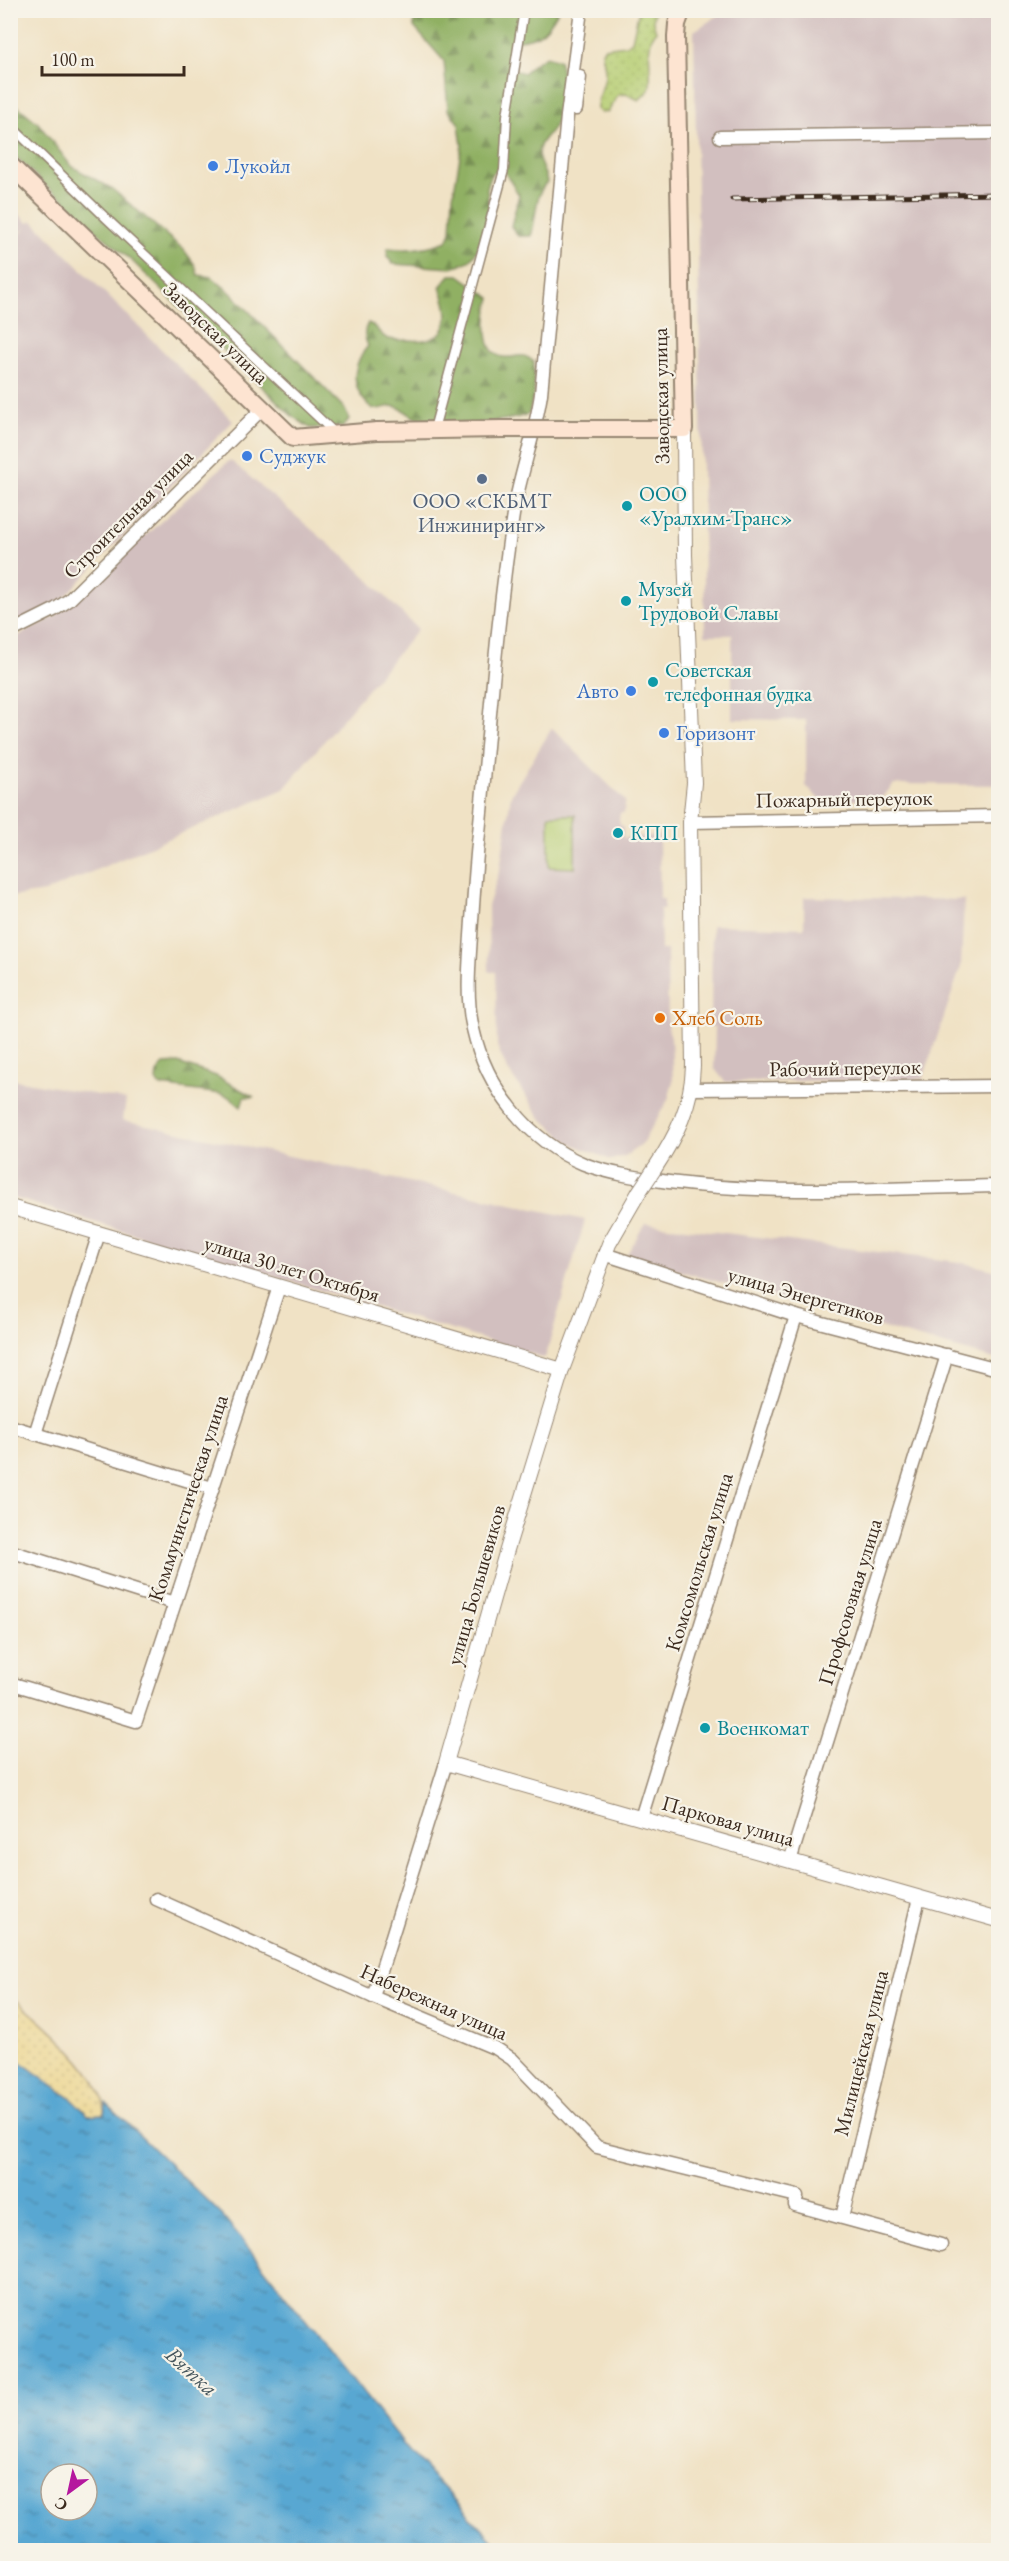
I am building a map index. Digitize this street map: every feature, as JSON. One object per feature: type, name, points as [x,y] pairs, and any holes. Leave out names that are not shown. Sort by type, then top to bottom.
[{"type":"main road","name":"Заводская улица","points":[[10,165],[293,438],[434,429],[684,429],[676,37],[677,24],[682,10]]},
{"type":"street","points":[[434,429],[504,170],[507,116],[524,10]]},
{"type":"street","points":[[581,10],[567,116],[541,394],[535,433],[522,476],[511,531],[475,876],[469,1000],[472,1026],[484,1062],[510,1107],[544,1140],[565,1155],[608,1171],[708,1187],[750,1190],[999,1186]]},
{"type":"street","points":[[576,109],[588,10]]},
{"type":"street","points":[[10,125],[337,434]]},
{"type":"street","points":[[720,136],[999,133]]},
{"type":"street","name":"Строительная улица","points":[[10,632],[69,600],[262,409]]},
{"type":"street","name":"Заводская улица","points":[[639,1192],[676,1133],[692,1089],[690,822],[694,783],[684,429]]},
{"type":"street","name":"Пожарный переулок","points":[[690,822],[999,816]]},
{"type":"street","name":"Рабочий переулок","points":[[692,1089],[999,1086]]},
{"type":"street","name":"улица Большевиков","points":[[373,1997],[446,1763],[506,1553],[562,1371],[604,1254],[639,1192]]},
{"type":"street","name":"улица 30 лет Октября","points":[[10,1207],[562,1371]]},
{"type":"street","points":[[35,1434],[99,1233]]},
{"type":"street","name":"улица Энергетиков","points":[[604,1254],[796,1316],[999,1369]]},
{"type":"street","name":"Коммунистическая улица","points":[[10,1683],[136,1721],[279,1287]]},
{"type":"street","name":"Комсомольская улица","points":[[640,1818],[796,1316]]},
{"type":"street","name":"Профсоюзная улица","points":[[790,1861],[947,1355]]},
{"type":"street","points":[[10,1426],[212,1488]]},
{"type":"street","points":[[10,1551],[174,1603]]},
{"type":"street","name":"Парковая улица","points":[[446,1763],[999,1920]]},
{"type":"street","name":"Милицейская улица","points":[[842,2217],[919,1898]]},
{"type":"street","name":"Набережная улица","points":[[156,1899],[373,1997],[483,2042],[512,2059],[597,2147],[796,2196],[795,2205],[941,2245]]},
{"type":"shaded area","points":[[725,11],[998,11],[998,785],[894,784],[880,800],[820,800],[806,786],[806,720],[732,719],[732,635],[705,635],[694,31]]},
{"type":"shaded area","points":[[10,205],[28,223],[32,220],[233,421],[60,602],[11,628],[10,246],[27,226],[11,241]]},
{"type":"shaded area","points":[[230,460],[357,568],[418,629],[284,789],[45,892],[11,897],[10,640],[54,617]]},
{"type":"shaded area","points":[[552,728],[625,801],[624,813],[620,813],[619,819],[620,825],[623,826],[623,838],[659,835],[660,899],[664,899],[664,909],[660,909],[661,950],[667,950],[668,1028],[671,1037],[673,1082],[668,1100],[641,1145],[625,1156],[611,1160],[570,1143],[541,1118],[507,1069],[497,1046],[496,972],[489,972],[488,906],[500,869],[511,795]]},
{"type":"shaded area","points":[[804,897],[964,900],[961,966],[923,1079],[725,1082],[714,1068],[715,1027],[711,1027],[712,925],[804,928]]},
{"type":"shaded area","points":[[10,1079],[126,1100],[123,1120],[585,1220],[545,1358],[11,1197]]},
{"type":"shaded area","points":[[645,1223],[959,1262],[998,1271],[998,1360],[626,1256]]},
{"type":"green space","points":[[639,10],[654,11],[653,22],[656,31],[652,37],[649,52],[649,90],[639,100],[626,94],[618,95],[608,112],[601,113],[597,105],[605,76],[602,52],[604,48],[626,45],[632,41]]},
{"type":"green space","points":[[413,11],[558,11],[538,35],[518,40],[509,60],[512,70],[524,73],[546,56],[559,60],[563,84],[564,100],[560,115],[539,150],[538,155],[547,182],[540,193],[531,236],[518,236],[511,226],[519,195],[502,168],[491,174],[487,189],[489,206],[485,229],[477,251],[469,261],[452,268],[393,264],[387,256],[388,248],[418,248],[447,241],[451,232],[453,196],[462,145],[459,124],[448,110],[444,61],[414,27]]},
{"type":"green space","points":[[10,100],[38,123],[71,166],[111,188],[184,250],[195,265],[198,275],[211,277],[229,291],[344,408],[349,419],[343,427],[310,428],[292,416],[131,260],[48,188],[11,152]]},
{"type":"green space","points":[[450,275],[459,275],[491,298],[487,332],[491,349],[503,357],[526,356],[534,362],[534,393],[529,414],[510,419],[437,426],[420,421],[397,407],[373,408],[367,404],[360,393],[355,373],[363,352],[368,346],[365,329],[368,323],[386,338],[394,340],[421,340],[439,334],[447,320],[447,310],[440,287]]},
{"type":"green space","points":[[549,815],[575,815],[575,868],[549,867]]},
{"type":"green space","points":[[178,1063],[216,1076],[254,1097],[244,1097],[241,1107],[229,1097],[221,1094],[160,1086],[156,1081],[157,1073],[164,1064]]},
{"type":"sand","points":[[10,1995],[53,2033],[84,2066],[103,2099],[104,2114],[88,2115],[73,2100],[11,2055]]},
{"type":"water","name":"Вятка","points":[[11,2055],[73,2100],[88,2115],[104,2114],[106,2103],[223,2216],[408,2450],[502,2550],[11,2550]]},
{"type":"railway","points":[[732,199],[998,194]]},
{"type":"place","name":"Лукойл","points":[[213,166]]},
{"type":"place","name":"Суджук","points":[[247,456]]},
{"type":"place","name":"ООО «СКБМТ Инжиниринг»","points":[[482,479]]},
{"type":"place","name":"ООО «Уралхим-Транс»","points":[[627,506]]},
{"type":"place","name":"Музей Трудовой Славы","points":[[626,601]]},
{"type":"place","name":"Советская телефонная будка","points":[[653,682]]},
{"type":"place","name":"Авто","points":[[631,691]]},
{"type":"place","name":"Горизонт","points":[[664,733]]},
{"type":"place","name":"КПП","points":[[618,833]]},
{"type":"place","name":"Хлеб Соль","points":[[660,1018]]},
{"type":"place","name":"Военкомат","points":[[705,1728]]}]
